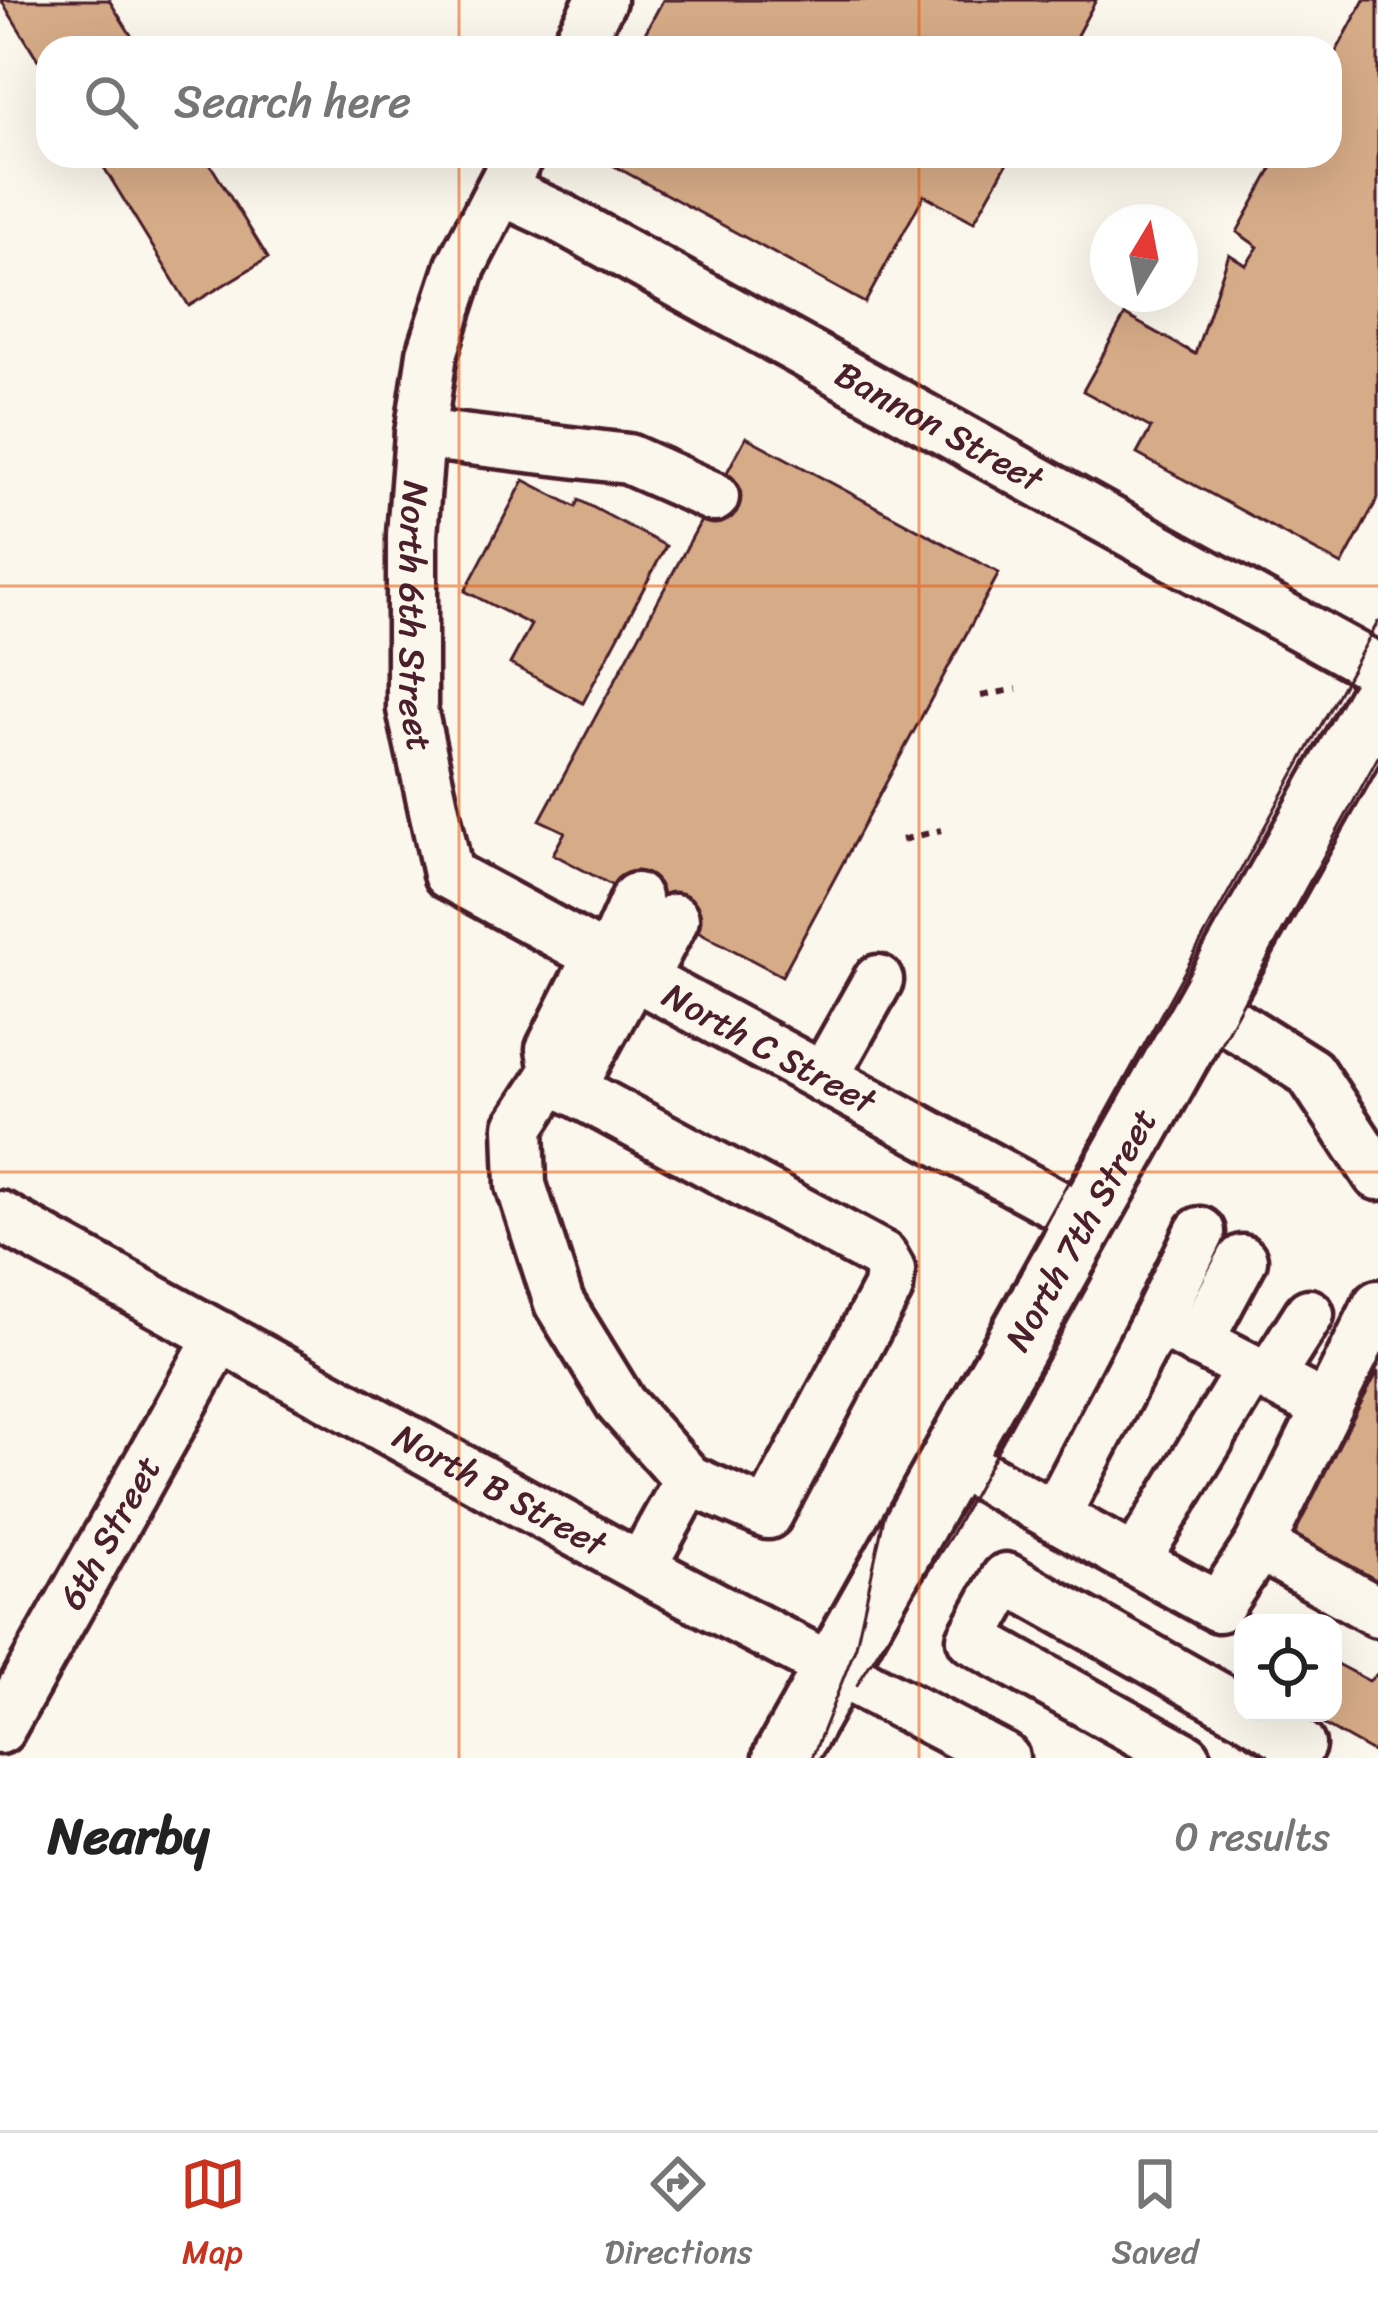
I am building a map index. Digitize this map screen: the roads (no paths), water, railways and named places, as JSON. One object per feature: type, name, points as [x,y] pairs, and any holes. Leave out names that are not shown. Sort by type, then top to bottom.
[{"type":"main road","name":"North 7th Street","points":[[784,1758],[1208,1008],[1362,768],[1378,701]]},
{"type":"street","points":[[582,36],[601,0]]},
{"type":"street","name":"North 6th Street","points":[[448,874],[412,709],[412,535],[420,434],[433,354],[460,266],[509,173]]},
{"type":"street","name":"Bannon Street","points":[[509,173],[568,221],[1378,669]]},
{"type":"street","points":[[420,434],[592,454],[656,468],[714,497]]},
{"type":"street","name":"North C Street","points":[[448,874],[1089,1222]]},
{"type":"street","points":[[553,1075],[882,1256],[890,1270],[889,1288],[768,1514],[689,1480],[621,1405],[559,1303],[521,1185],[520,1126],[553,1075],[550,1048],[586,980],[652,960],[655,908]]},
{"type":"street","points":[[836,1085],[889,987]]},
{"type":"street","points":[[1208,1008],[1310,1072],[1378,1174]]},
{"type":"street","name":"North B Street","points":[[0,1216],[641,1567],[1004,1758]]},
{"type":"street","points":[[1178,1331],[1200,1232]]},
{"type":"street","points":[[1055,1516],[1178,1331],[1242,1260]]},
{"type":"street","points":[[955,1461],[1218,1607],[1259,1545],[1378,1305]]},
{"type":"street","points":[[1136,1559],[1260,1373],[1309,1314]]},
{"type":"street","points":[[1178,1331],[1325,1407]]},
{"type":"street","name":"6th Street","points":[[0,1729],[220,1336]]},
{"type":"street","points":[[641,1567],[689,1480]]},
{"type":"street","points":[[1259,1545],[1378,1612]]},
{"type":"street","points":[[1186,1758],[1137,1746],[972,1639],[1006,1578],[1234,1705]]},
{"type":"street","points":[[1137,1746],[1175,1670]]},
{"type":"street","points":[[1262,1722],[1300,1744],[1293,1758]]},
{"type":"tram line","points":[[812,1758],[856,1646],[885,1513],[1378,622]]},
{"type":"tram line","points":[[857,1685],[950,1537],[1378,757]]}]
